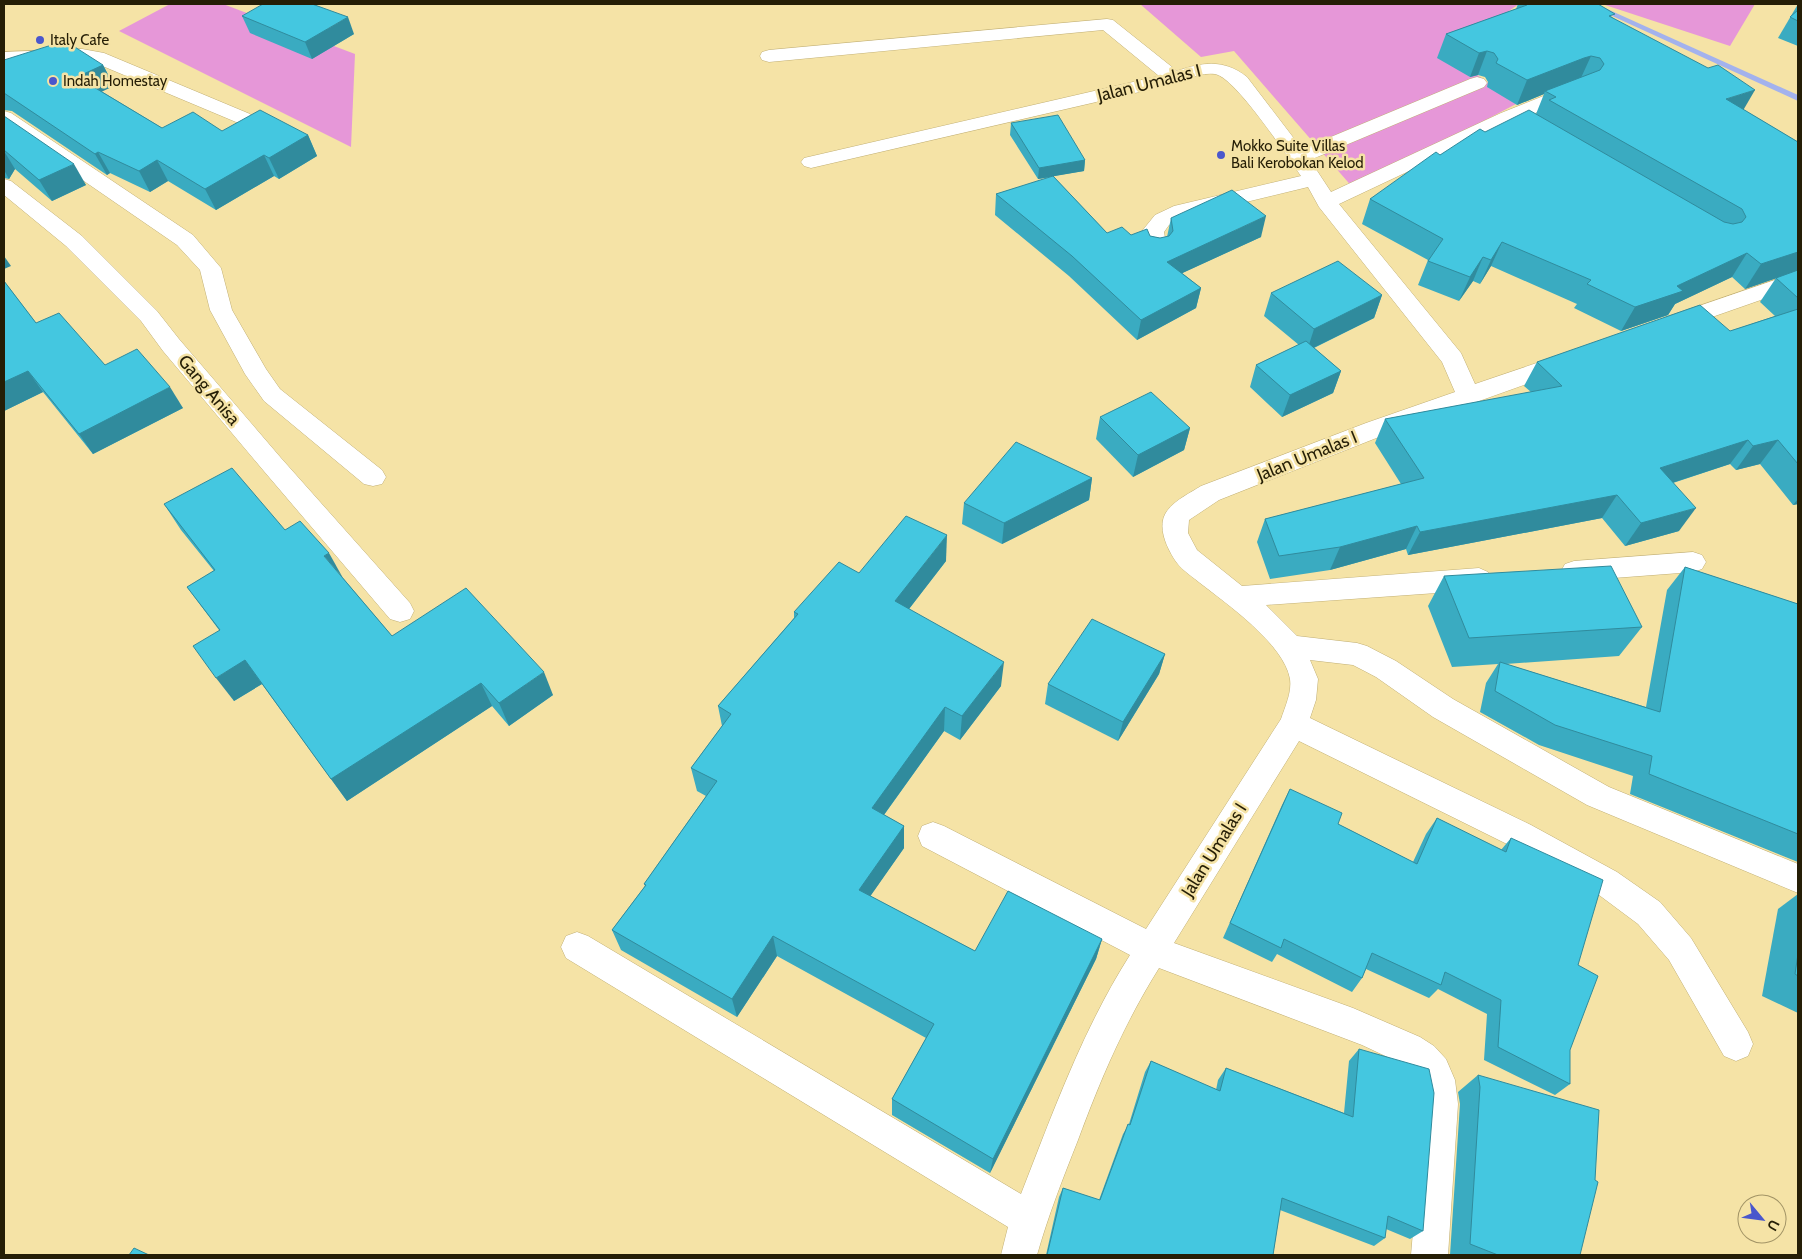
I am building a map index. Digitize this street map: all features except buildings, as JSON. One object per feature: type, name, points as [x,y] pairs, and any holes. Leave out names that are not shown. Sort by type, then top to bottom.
[{"type":"street","points":[[769,56],[1107,24],[1174,78]]},
{"type":"street","points":[[4,58],[82,54],[97,57],[243,118]]},
{"type":"street","name":"Jalan Umalas I","points":[[811,162],[1174,78],[1211,67],[1232,74],[1314,179],[1326,202],[1453,359],[1468,395],[1210,493],[1190,505],[1177,516],[1175,533],[1187,557],[1259,615],[1290,647],[1304,679],[1302,700],[1294,724],[1122,997],[1086,1073],[1029,1219],[1019,1255]]},
{"type":"street","points":[[1298,158],[1477,83]]},
{"type":"street","points":[[1326,202],[1508,117],[1581,88]]},
{"type":"street","points":[[4,117],[185,240],[210,268],[221,310],[257,374],[272,395],[373,477]]},
{"type":"street","points":[[1508,117],[1526,128]]},
{"type":"street","points":[[1156,250],[1153,231],[1162,220],[1181,211],[1314,179]]},
{"type":"street","name":"Gang Anisa","points":[[4,185],[74,241],[149,316],[171,345],[260,450],[400,611]]},
{"type":"street","points":[[1657,329],[1798,279]]},
{"type":"street","points":[[1468,395],[1581,355]]},
{"type":"street","points":[[1554,573],[1694,562]]},
{"type":"street","points":[[1236,597],[1504,577]]},
{"type":"street","points":[[1290,647],[1357,654],[1386,669],[1444,708],[1598,796],[1798,880]]},
{"type":"street","points":[[1294,724],[1520,835],[1606,882],[1649,913],[1680,949],[1736,1044]]},
{"type":"street","points":[[933,836],[1184,963],[1371,1031],[1417,1055],[1432,1067],[1440,1086],[1441,1104],[1430,1255]]},
{"type":"street","points":[[577,947],[1029,1219]]},
{"type":"shaded area","points":[[170,4],[223,4],[355,54],[351,147],[119,31]]},
{"type":"shaded area","points":[[1140,4],[1519,4],[1448,53],[1516,104],[1354,189],[1234,51],[1201,57]]},
{"type":"shaded area","points":[[1602,4],[1755,4],[1730,46]]},
{"type":"waterway","points":[[1590,4],[1798,98]]},
{"type":"place","name":"Italy Cafe","points":[[40,40]]},
{"type":"place","name":"Indah Homestay","points":[[53,81]]},
{"type":"place","name":"Mokko Suite Villas Bali Kerobokan Kelod","points":[[1221,155]]}]
